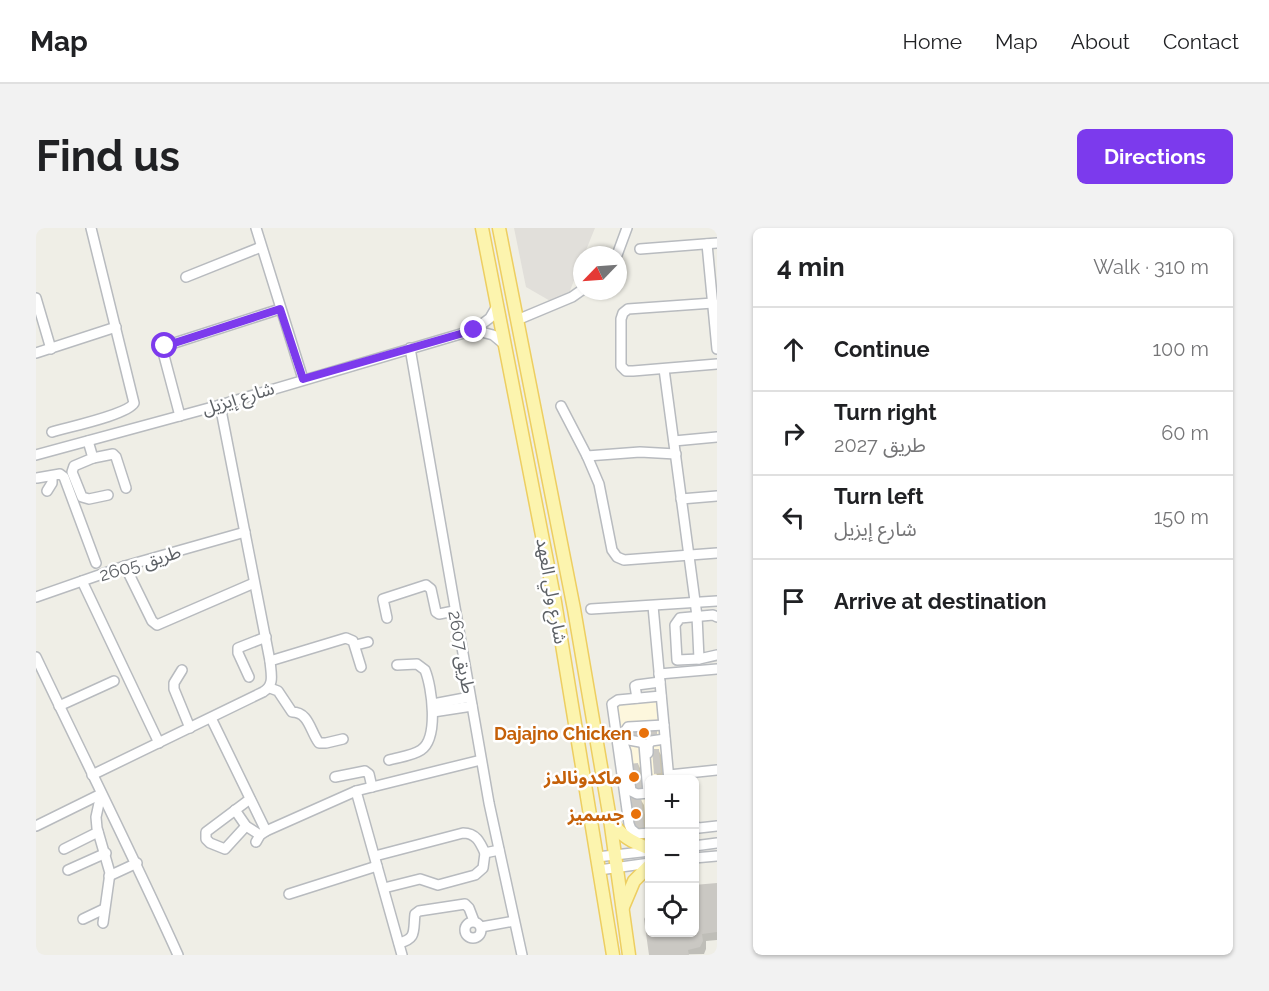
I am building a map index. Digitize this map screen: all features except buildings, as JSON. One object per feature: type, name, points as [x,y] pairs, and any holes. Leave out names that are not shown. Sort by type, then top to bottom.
[{"type":"main road","name":"شارع ولي العهد","points":[[482,228],[553,591],[575,722],[584,746],[608,859],[622,909],[629,955]]},
{"type":"main road","name":"شارع ولي العهد","points":[[499,228],[574,609],[610,819],[608,859],[599,870],[613,955]]},
{"type":"main road","points":[[502,323],[517,320]]},
{"type":"main road","points":[[610,819],[629,841],[645,848]]},
{"type":"main road","points":[[622,909],[634,881],[645,869]]},
{"type":"street","points":[[52,432],[114,414],[130,408],[134,403],[91,228]]},
{"type":"street","points":[[256,228],[303,379]]},
{"type":"street","points":[[620,246],[627,228]]},
{"type":"street","points":[[639,249],[712,243],[713,303],[717,348]]},
{"type":"street","points":[[186,277],[261,247]]},
{"type":"street","points":[[517,320],[573,296]]},
{"type":"street","points":[[36,298],[51,349]]},
{"type":"street","points":[[713,303],[628,309],[623,313],[621,319],[621,366],[626,371],[633,371],[717,364]]},
{"type":"street","name":"شارع إيزيل","points":[[36,455],[220,405],[474,330],[490,318],[497,306]]},
{"type":"street","points":[[180,416],[163,352],[165,346],[280,309]]},
{"type":"street","points":[[36,353],[116,327]]},
{"type":"street","points":[[474,330],[494,335],[505,345]]},
{"type":"street","name":"طريق 2607","points":[[410,348],[481,760],[522,955]]},
{"type":"street","points":[[664,369],[695,603],[699,659]]},
{"type":"street","points":[[92,775],[211,718],[270,688],[272,684],[266,637],[220,405]]},
{"type":"street","points":[[561,406],[599,484],[612,550],[617,557],[624,560],[717,553]]},
{"type":"street","points":[[114,414],[119,433]]},
{"type":"street","points":[[674,441],[717,437]]},
{"type":"street","points":[[88,441],[93,458]]},
{"type":"street","points":[[587,456],[640,452],[676,454]]},
{"type":"street","points":[[108,495],[89,499],[82,497],[72,472],[74,466],[93,458],[112,454],[116,457],[126,489]]},
{"type":"street","points":[[36,478],[60,474],[66,481],[96,562]]},
{"type":"street","points":[[47,491],[52,483],[52,476]]},
{"type":"street","points":[[681,499],[717,496]]},
{"type":"street","name":"طريق 2605","points":[[36,597],[125,566],[245,532]]},
{"type":"street","points":[[125,566],[152,621],[157,625],[254,583]]},
{"type":"street","points":[[82,581],[159,743]]},
{"type":"street","points":[[387,618],[383,599],[426,585],[431,589],[436,612],[439,614],[454,611]]},
{"type":"street","points":[[591,609],[717,601]]},
{"type":"street","points":[[653,606],[669,775]]},
{"type":"street","points":[[717,617],[713,615],[696,616],[680,618],[676,621],[679,661],[717,655]]},
{"type":"street","points":[[249,677],[238,648],[266,637]]},
{"type":"street","points":[[270,661],[346,638],[351,639],[356,645],[361,667]]},
{"type":"street","points":[[356,645],[368,642]]},
{"type":"street","points":[[36,657],[101,794],[137,863],[178,955]]},
{"type":"street","points":[[389,760],[423,749],[428,741],[433,708],[427,674],[422,666],[413,663],[397,665]]},
{"type":"street","points":[[637,698],[637,685],[660,678],[717,669]]},
{"type":"street","points":[[182,670],[174,682],[174,689],[190,728]]},
{"type":"street","points":[[59,706],[114,681]]},
{"type":"street","points":[[270,688],[278,691],[292,712],[304,715],[319,743],[343,739]]},
{"type":"street","points":[[645,833],[637,834],[628,824],[612,704],[614,701],[661,696]]},
{"type":"street","points":[[433,708],[471,701]]},
{"type":"street","points":[[613,716],[624,744],[631,791],[637,794],[645,793]]},
{"type":"street","points":[[211,718],[250,799],[261,836]]},
{"type":"street","points":[[646,775],[644,744],[629,740],[626,730],[628,727],[664,725]]},
{"type":"street","points":[[651,775],[648,746],[653,740],[665,739]]},
{"type":"street","points":[[627,758],[638,759],[642,762],[645,781]]},
{"type":"street","points":[[261,836],[352,793],[481,760]]},
{"type":"street","points":[[696,775],[717,770]]},
{"type":"street","points":[[372,787],[368,772],[339,776],[352,793],[376,861],[402,955]]},
{"type":"street","points":[[36,826],[101,794]]},
{"type":"street","points":[[101,794],[96,817],[98,832],[110,869],[102,922]]},
{"type":"street","points":[[246,826],[225,849],[206,839],[206,832],[250,799]]},
{"type":"street","points":[[235,810],[246,826],[261,836]]},
{"type":"street","points":[[699,828],[715,826],[716,843],[699,845]]},
{"type":"street","points":[[64,849],[98,832]]},
{"type":"street","points":[[289,894],[376,861],[463,833],[470,833],[475,837],[484,853],[483,868],[469,877],[438,885],[420,879],[384,888]]},
{"type":"street","points":[[484,853],[499,850]]},
{"type":"street","points":[[608,859],[645,851]]},
{"type":"street","points":[[68,870],[105,853]]},
{"type":"street","points":[[699,858],[717,856]]},
{"type":"street","points":[[608,859],[645,863]]},
{"type":"street","points":[[109,876],[137,863]]},
{"type":"street","points":[[399,943],[412,938],[415,914],[419,911],[465,904],[477,924],[514,921]]},
{"type":"street","points":[[84,919],[104,909]]},
{"type":"shaded area","points":[[514,228],[595,228],[588,246],[573,246],[573,283],[569,293],[552,302],[526,287]]},
{"type":"shaded area","points":[[665,695],[675,775],[645,775],[645,841],[630,836],[606,700]]},
{"type":"place","name":"Dajajno Chicken","points":[[644,733]]},
{"type":"place","name":"ماكدونالدز","points":[[634,777]]},
{"type":"place","name":"جسميز","points":[[636,814]]},
{"type":"route","points":[[165,346],[280,309],[303,379],[474,330]]}]
